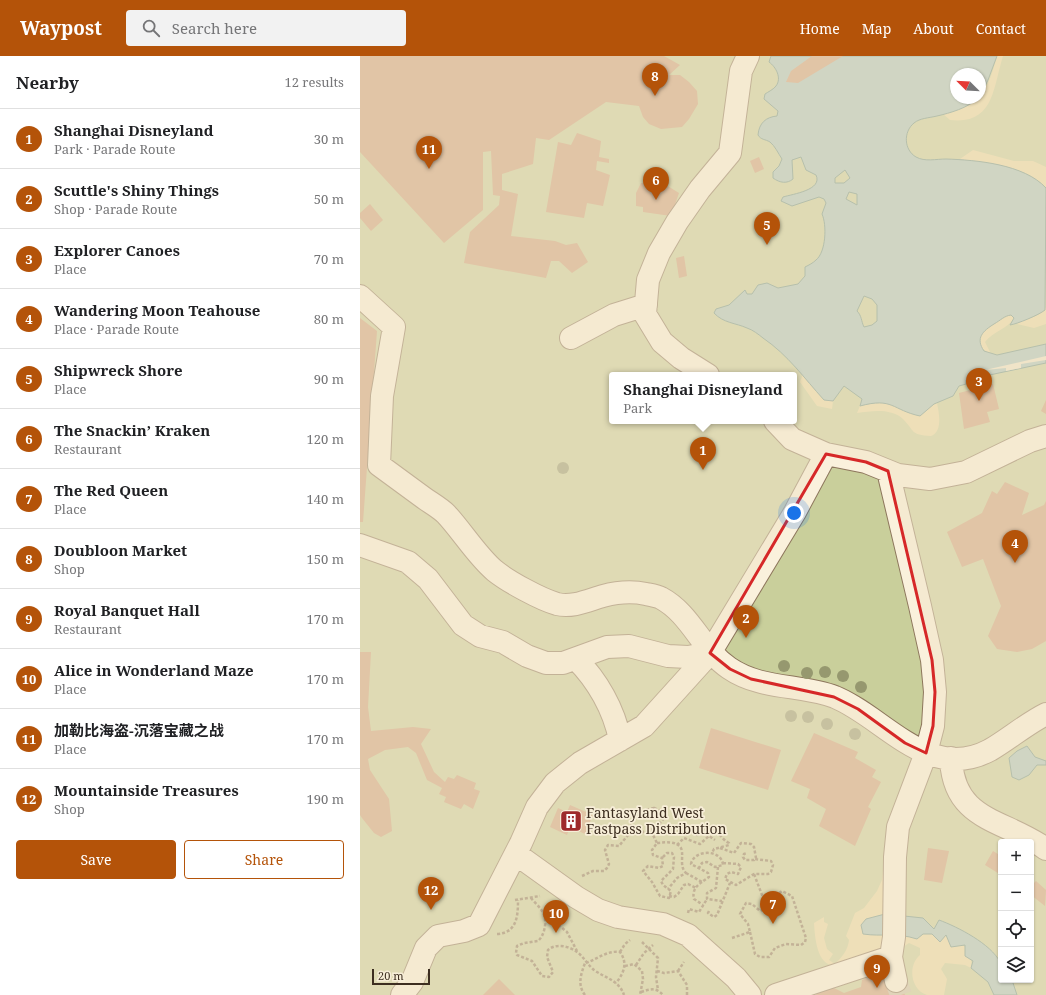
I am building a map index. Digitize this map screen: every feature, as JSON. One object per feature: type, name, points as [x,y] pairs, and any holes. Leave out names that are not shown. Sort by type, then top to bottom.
[{"type":"street","points":[[703,372],[681,358],[662,342],[645,314],[648,280],[659,253],[700,189],[730,153],[741,71],[748,56]]},
{"type":"street","points":[[360,296],[394,326],[382,396],[379,465],[445,513],[495,570],[541,598],[560,604],[580,603],[606,595],[632,592],[660,598],[671,606],[693,628],[710,653],[730,669],[750,679],[777,686],[804,689],[834,697],[858,709],[905,743],[926,753],[951,758],[966,758],[989,751],[1046,714]]},
{"type":"street","points":[[571,338],[614,315],[646,305]]},
{"type":"street","points":[[778,424],[792,439],[826,454],[866,462],[898,475],[930,479],[966,472],[1030,441],[1046,436]]},
{"type":"street","points":[[402,995],[412,982],[426,948],[438,936],[464,931],[479,925],[516,854],[537,807],[555,783],[580,763],[644,726],[710,653],[795,512],[826,454]]},
{"type":"street","points":[[888,471],[932,660],[935,692],[933,726],[926,753],[898,827],[895,857],[895,909],[892,947],[896,981]]},
{"type":"street","points":[[360,545],[408,562],[428,579],[463,625],[480,636],[502,642],[527,656],[546,663],[563,663],[607,647],[629,646],[668,656],[688,656],[710,653]]},
{"type":"street","points":[[576,659],[588,671],[601,691],[616,722],[620,740]]},
{"type":"street","points":[[951,758],[951,769],[958,788],[969,806],[985,818],[1046,849]]},
{"type":"street","points":[[516,854],[576,897],[598,910],[618,917],[663,924],[688,935],[736,978],[750,995]]},
{"type":"street","points":[[776,995],[892,947]]},
{"type":"path","points":[[654,808],[661,812],[664,818],[658,825],[651,830],[635,832],[631,826],[633,819],[644,809],[654,808]]},
{"type":"path","points":[[658,825],[670,831],[688,830],[697,834],[703,828],[710,827],[720,832],[724,840],[729,843],[729,845],[714,849],[712,853],[697,856],[692,861],[691,864],[708,873],[709,877],[696,888],[693,894],[694,899],[704,905]]},
{"type":"path","points":[[651,830],[657,843]]},
{"type":"path","points":[[677,844],[684,838],[700,844],[709,836],[715,840]]},
{"type":"path","points":[[662,858],[653,855],[652,850],[657,843],[666,842],[677,844],[683,852],[682,866],[686,873],[702,882]]},
{"type":"path","points":[[720,848],[734,853],[741,843],[747,843],[754,847],[755,859]]},
{"type":"path","points":[[662,858],[668,853],[672,853],[674,857],[673,869],[661,881],[663,886],[672,891],[669,896]]},
{"type":"path","points":[[712,853],[721,859],[723,863]]},
{"type":"path","points":[[718,867],[723,865],[723,863],[738,864],[740,867],[738,874],[731,872],[727,874],[726,879],[730,883],[736,885],[754,874],[768,874],[771,872],[773,865],[771,861],[755,859],[750,861],[745,860],[742,857],[747,853]]},
{"type":"path","points":[[662,858],[663,866],[658,868],[648,866],[643,871],[652,882],[660,896],[668,898],[669,896],[674,897],[684,885],[688,884],[696,888]]},
{"type":"path","points":[[699,868],[702,863],[707,862],[718,867]]},
{"type":"path","points":[[718,867],[716,888],[707,893],[707,899],[722,901]]},
{"type":"path","points":[[668,889],[677,878],[686,873]]},
{"type":"path","points":[[754,874],[767,908]]},
{"type":"path","points":[[709,912],[708,913],[710,916],[714,917],[717,915],[730,883]]},
{"type":"path","points":[[782,891],[792,896],[806,938],[805,942],[801,945],[786,944],[774,948],[769,956],[760,957],[755,954],[750,932],[748,924],[740,914],[746,903],[752,904],[760,911],[774,906],[778,894],[782,891]]},
{"type":"path","points":[[531,898],[543,911],[567,932],[585,963],[621,987],[624,995]]},
{"type":"path","points":[[479,925],[498,934],[506,934],[514,927],[518,916],[518,900]]},
{"type":"path","points":[[543,911],[545,920],[542,937],[538,941],[524,943],[517,946],[517,955],[532,961],[542,976],[549,977],[553,972],[547,957],[551,948],[560,945],[577,951]]},
{"type":"path","points":[[732,938],[750,932]]},
{"type":"path","points":[[620,952],[625,944],[630,940]]},
{"type":"path","points":[[638,940],[649,948],[658,958],[658,990]]},
{"type":"path","points":[[625,966],[636,965],[653,945]]},
{"type":"path","points":[[585,963],[614,951],[620,952],[624,957],[625,966],[616,983]]},
{"type":"path","points":[[657,971],[664,973],[678,971],[684,962]]},
{"type":"path","points":[[585,963],[580,982],[580,989],[585,995]]},
{"type":"path","points":[[636,965],[642,971],[640,993],[652,988],[658,990],[663,995]]},
{"type":"path","points":[[678,971],[687,985],[687,995]]},
{"type":"highlighted area","points":[[826,454],[866,462],[888,471],[932,660],[935,692],[933,726],[926,753],[905,743],[858,709],[834,697],[751,679],[730,669],[710,653]]},
{"type":"green space","points":[[360,56],[1046,56],[1046,995],[360,995]]},
{"type":"sand","points":[[997,56],[1003,56],[993,92],[989,102],[983,110],[975,117],[964,120],[950,120],[943,114],[969,104],[986,104],[986,88]]},
{"type":"sand","points":[[973,150],[1014,161],[1033,161],[1046,167],[1046,188],[1038,180],[1017,170],[994,164],[960,159]]},
{"type":"sand","points":[[1046,307],[1046,324],[1034,328],[1017,324],[1041,313]]},
{"type":"sand","points":[[1011,315],[1014,318],[1011,322],[988,338],[985,342],[991,354],[987,352],[982,348],[980,343],[981,333],[1005,316]]},
{"type":"sand","points":[[803,374],[824,400],[833,401],[832,409],[817,406],[800,382]]},
{"type":"sand","points":[[880,402],[891,404],[920,416],[931,406],[937,403],[939,412],[939,426],[935,434],[931,436],[919,435],[914,432],[903,419],[893,413],[881,411],[857,413],[860,406]]},
{"type":"sand","points":[[884,861],[885,914],[882,947],[841,965],[826,963],[819,952],[815,937],[814,923],[824,917],[824,922],[828,924],[824,938],[827,949],[833,954],[829,960],[835,964],[846,950],[849,940],[846,936],[855,913],[864,908],[877,891],[882,880]]},
{"type":"sand","points":[[923,934],[945,935],[956,939],[965,947],[970,957],[971,968],[965,965],[945,963],[941,969],[947,979],[944,995],[927,995],[917,988],[914,983],[912,971],[913,965],[920,955],[920,948],[909,943],[903,947],[905,935],[917,939]]},
{"type":"water","points":[[771,56],[997,56],[986,84],[986,68],[950,68],[950,104],[971,104],[959,110],[916,121],[908,131],[906,141],[909,150],[919,159],[946,159],[985,162],[999,165],[1025,173],[1037,180],[1046,188],[1045,310],[1028,319],[1010,325],[1014,318],[1011,315],[1004,317],[984,332],[980,342],[984,351],[997,355],[1046,344],[1046,363],[966,380],[966,384],[959,386],[953,396],[934,404],[920,416],[886,404],[879,403],[860,406],[862,399],[844,386],[833,401],[824,400],[788,359],[772,345],[751,330],[725,321],[714,313],[716,309],[729,305],[745,290],[747,294],[752,294],[758,285],[767,283],[778,288],[798,284],[805,276],[805,267],[814,262],[822,251],[824,245],[825,225],[822,214],[826,203],[824,199],[819,197],[792,206],[781,201],[783,197],[800,193],[811,188],[817,180],[816,175],[806,170],[801,157],[792,160],[793,179],[788,182],[783,182],[773,178],[773,172],[779,166],[782,159],[772,144],[760,138],[758,135],[760,127],[766,119],[777,116],[778,111],[764,99],[765,94],[778,83],[778,76],[774,67],[769,62]],"holes":[[[845,170],[850,178],[844,183],[835,183],[835,178]],[[849,192],[857,194],[857,205],[846,199]],[[864,296],[872,299],[877,305],[877,321],[872,325],[864,327],[861,317],[857,311]]]},
{"type":"water","points":[[1027,746],[1035,757],[1046,761],[1046,765],[1037,765],[1029,775],[1019,780],[1012,777],[1009,758],[1017,751]]},
{"type":"water","points":[[885,914],[923,918],[934,929],[939,920],[955,927],[982,943],[996,955],[998,958],[998,983],[1013,983],[1017,995],[994,995],[988,982],[971,968],[973,961],[965,956],[965,945],[951,947],[946,935],[940,942],[932,934],[923,934],[917,939],[896,935],[863,934],[861,925],[866,919]]},
{"type":"pier","points":[[1046,356],[1046,360],[1021,364],[1021,368],[1006,371],[1006,368],[985,370]]},
{"type":"building","points":[[360,56],[664,56],[680,65],[669,75],[680,75],[689,82],[697,91],[698,104],[682,127],[661,129],[649,124],[643,117],[639,106],[606,102],[549,140],[536,138],[533,164],[502,174],[502,190],[518,194],[511,236],[555,241],[566,245],[577,243],[588,262],[572,273],[559,261],[551,261],[546,278],[464,263],[470,232],[499,205],[500,196],[493,195],[491,151],[483,152],[483,210],[444,243],[360,152]]},
{"type":"building","points":[[812,56],[843,56],[798,83],[786,82],[791,71]]},
{"type":"building","points":[[577,133],[601,141],[599,157],[609,159],[609,163],[597,161],[596,170],[610,175],[603,206],[587,203],[584,218],[546,212],[558,142],[571,145]]},
{"type":"building","points":[[759,157],[764,169],[755,173],[750,161]]},
{"type":"building","points":[[641,183],[666,185],[679,193],[671,216],[643,212],[643,207],[636,206],[636,193]]},
{"type":"building","points":[[370,204],[383,220],[371,231],[360,218],[360,213]]},
{"type":"building","points":[[684,256],[687,276],[679,278],[676,258]]},
{"type":"building","points":[[360,318],[377,331],[363,522],[360,522]]},
{"type":"building","points":[[993,384],[999,409],[987,412],[990,422],[964,429],[959,393]]},
{"type":"building","points":[[1046,400],[1046,414],[1041,411]]},
{"type":"building","points":[[1005,482],[1029,493],[1022,515],[1044,505],[1046,501],[1046,641],[1032,649],[1017,652],[997,649],[988,636],[1001,606],[983,559],[962,567],[947,532],[982,513],[992,491],[997,494]]},
{"type":"building","points":[[360,652],[371,652],[368,707],[371,731],[413,727],[431,729],[421,744],[434,772],[445,782],[448,777],[454,779],[457,775],[476,783],[474,789],[480,791],[473,809],[464,804],[461,809],[444,802],[446,797],[439,794],[442,788],[427,780],[416,753],[408,747],[385,750],[368,759],[370,770],[389,799],[392,831],[381,837],[374,833],[362,818],[360,815]]},
{"type":"building","points":[[711,728],[781,750],[768,790],[699,768]]},
{"type":"building","points":[[814,733],[858,752],[855,758],[876,770],[872,777],[881,782],[868,807],[871,809],[855,846],[819,826],[826,809],[807,798],[810,789],[791,781]]},
{"type":"building","name":"Fantasyland West Fastpass Distribution","points":[[570,805],[593,815],[585,834],[570,827],[567,835],[550,827],[558,808],[567,812]]},
{"type":"building","points":[[928,848],[949,851],[942,883],[924,880]]},
{"type":"building","points":[[993,851],[998,854],[998,873],[985,865]]},
{"type":"building","points":[[1036,881],[1046,890],[1045,906],[1034,897],[1034,883]]},
{"type":"building","points":[[878,972],[888,976],[902,987],[905,995],[816,995],[821,987],[828,985],[844,993],[861,987],[862,980]]},
{"type":"building","points":[[499,979],[515,995],[483,995]]},
{"type":"tunnel","points":[[896,981],[901,995]]},
{"type":"place","name":"Doubloon Market","points":[[655,96]]},
{"type":"place","name":"加勒比海盗-沉落宝藏之战","points":[[429,169]]},
{"type":"place","name":"The Snackin’ Kraken","points":[[656,200]]},
{"type":"place","name":"Shipwreck Shore","points":[[767,245]]},
{"type":"place","name":"Explorer Canoes","points":[[979,401]]},
{"type":"place","name":"Shanghai Disneyland","points":[[703,470]]},
{"type":"place","name":"Wandering Moon Teahouse","points":[[1015,563]]},
{"type":"place","name":"Scuttle's Shiny Things","points":[[746,638]]},
{"type":"place","name":"Fantasyland West Fastpass Distribution","points":[[571,821]]},
{"type":"place","name":"Mountainside Treasures","points":[[431,910]]},
{"type":"place","name":"The Red Queen","points":[[773,924]]},
{"type":"place","name":"Alice in Wonderland Maze","points":[[556,933]]},
{"type":"place","name":"Royal Banquet Hall","points":[[877,988]]}]
